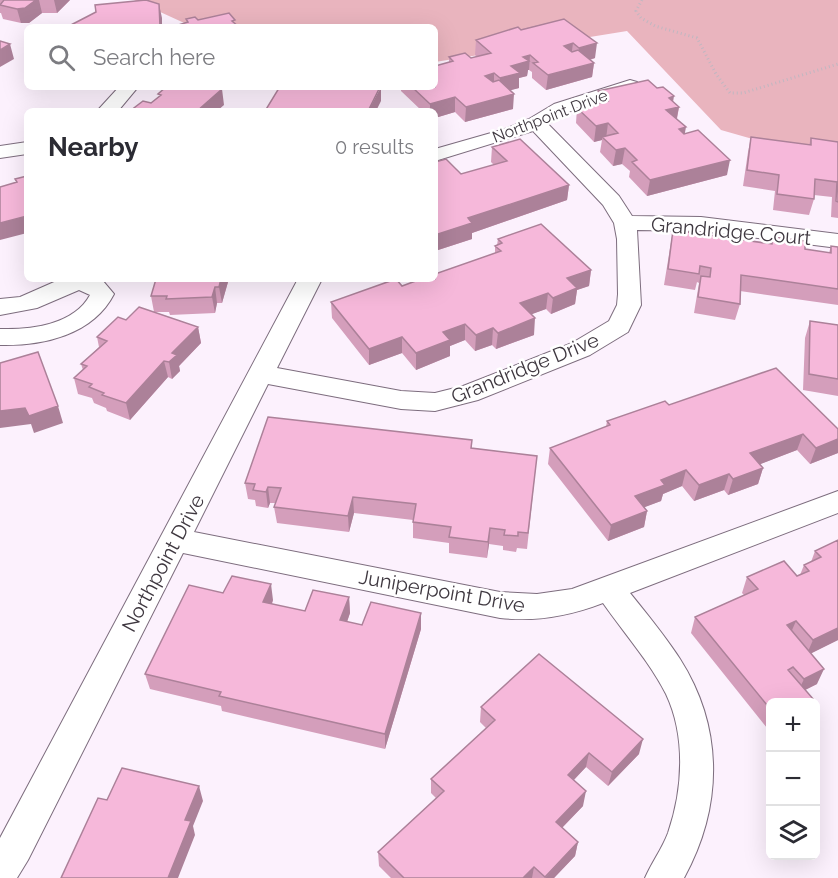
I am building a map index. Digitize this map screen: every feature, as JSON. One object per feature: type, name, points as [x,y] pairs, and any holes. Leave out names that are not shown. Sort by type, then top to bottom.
[{"type":"street","name":"Northpoint Drive","points":[[438,154],[512,133],[571,105],[630,86]]},
{"type":"street","points":[[110,108],[126,90]]},
{"type":"street","name":"Grandridge Drive","points":[[261,374],[401,400],[435,402],[469,394],[581,349],[619,326],[629,305],[628,239],[625,223],[611,201],[536,123]]},
{"type":"street","points":[[0,152],[24,148]]},
{"type":"street","name":"Grandridge Court","points":[[625,223],[701,224],[838,241]]},
{"type":"street","name":"Northpoint Drive","points":[[8,865],[308,282]]},
{"type":"street","points":[[0,307],[24,304],[60,285],[70,283],[89,284],[98,288],[102,294],[94,308],[67,325],[29,337],[0,337]]},
{"type":"street","name":"Juniperpoint Drive","points":[[175,540],[525,608],[549,607],[610,588],[838,501]]},
{"type":"street","points":[[610,588],[672,676],[684,698],[693,726],[698,754],[697,788],[689,827],[674,864],[664,878]]},
{"type":"path","points":[[642,0],[636,11],[642,18],[660,27],[698,38],[716,74],[730,93],[743,93],[838,64]]},
{"type":"shaded area","points":[[134,0],[838,0],[838,163],[721,130],[627,31],[438,62],[438,24],[186,24]]},
{"type":"building","points":[[4,0],[36,0],[25,8],[17,9],[0,5]]},
{"type":"building","points":[[146,0],[159,4],[160,24],[73,24],[96,12],[95,5]]},
{"type":"building","points":[[229,13],[236,24],[181,24],[188,22],[186,19],[195,17],[198,20]]},
{"type":"building","points":[[564,19],[597,43],[579,48],[573,43],[564,46],[572,52],[578,50],[594,63],[548,75],[533,63],[538,62],[530,55],[523,57],[529,61],[511,66],[520,73],[500,78],[494,73],[485,76],[493,82],[499,80],[514,94],[466,107],[455,97],[430,104],[415,90],[438,90],[438,65],[453,61],[449,57],[465,53],[471,58],[491,53],[476,40],[518,27],[521,30]]},
{"type":"building","points":[[0,41],[10,44],[0,50]]},
{"type":"building","points":[[648,80],[657,88],[663,87],[674,96],[669,98],[679,107],[666,110],[686,127],[679,129],[684,134],[698,130],[730,160],[650,180],[632,162],[637,160],[625,148],[616,150],[602,137],[618,133],[608,123],[596,126],[577,108],[608,101],[598,91]]},
{"type":"building","points":[[163,90],[221,90],[200,108],[134,108],[143,101],[151,103],[161,95],[158,94]]},
{"type":"building","points":[[278,90],[378,90],[370,108],[267,108]]},
{"type":"building","points":[[751,137],[811,145],[811,138],[838,142],[838,202],[836,201],[837,182],[815,179],[814,199],[777,194],[779,175],[747,170]]},
{"type":"building","points":[[520,139],[569,185],[468,218],[472,223],[438,234],[438,161],[446,159],[461,174],[507,161],[492,147]]},
{"type":"building","points":[[24,177],[24,217],[0,223],[0,187],[17,182],[15,179]]},
{"type":"building","points":[[541,224],[591,270],[567,278],[577,288],[553,298],[548,293],[520,303],[535,318],[498,333],[493,328],[476,335],[465,324],[443,332],[450,340],[416,353],[402,337],[369,349],[331,302],[388,282],[399,282],[402,286],[413,282],[438,282],[438,273],[501,251],[495,246],[502,243],[498,239]]},
{"type":"building","points":[[673,230],[772,244],[773,237],[805,241],[805,249],[831,253],[831,246],[838,247],[838,289],[741,275],[740,304],[698,297],[701,276],[710,277],[711,268],[700,266],[699,274],[668,269]]},
{"type":"building","points":[[155,282],[220,282],[219,287],[215,287],[212,297],[166,299],[167,296],[151,296]]},
{"type":"building","points":[[139,307],[198,327],[172,353],[177,355],[169,362],[164,361],[126,403],[102,395],[104,393],[89,387],[92,384],[74,378],[87,366],[81,364],[107,341],[97,337],[118,317],[126,320]]},
{"type":"building","points":[[810,321],[838,325],[838,379],[809,374]]},
{"type":"building","points":[[38,352],[58,406],[29,416],[25,408],[0,411],[0,363]]},
{"type":"building","points":[[776,368],[838,429],[838,439],[816,448],[803,434],[750,453],[763,468],[733,479],[729,474],[699,485],[686,470],[661,480],[665,485],[635,496],[647,511],[611,525],[550,448],[610,425],[607,421],[665,401],[669,405]]},
{"type":"building","points":[[268,417],[472,440],[471,448],[537,456],[528,533],[518,532],[518,536],[504,535],[505,530],[490,528],[488,542],[449,537],[451,527],[413,522],[416,504],[353,497],[348,516],[274,507],[281,488],[268,487],[266,492],[253,490],[255,484],[245,483]]},
{"type":"building","points":[[838,540],[838,628],[813,640],[796,621],[787,625],[824,669],[804,679],[793,667],[788,670],[812,698],[766,698],[766,704],[695,617],[758,589],[747,577],[784,561],[797,576],[809,571],[804,565],[821,557],[815,551]]},
{"type":"building","points":[[232,576],[271,584],[263,602],[305,611],[313,590],[349,597],[340,620],[362,625],[371,602],[421,613],[385,734],[219,696],[221,692],[145,674],[189,585],[223,593]]},
{"type":"building","points":[[539,654],[643,739],[612,772],[589,753],[568,775],[586,791],[556,822],[578,842],[545,877],[534,867],[523,878],[404,878],[378,852],[444,791],[431,779],[495,720],[481,707]]},
{"type":"building","points":[[122,768],[199,786],[185,820],[191,821],[168,878],[61,878],[98,798],[107,800]]}]
